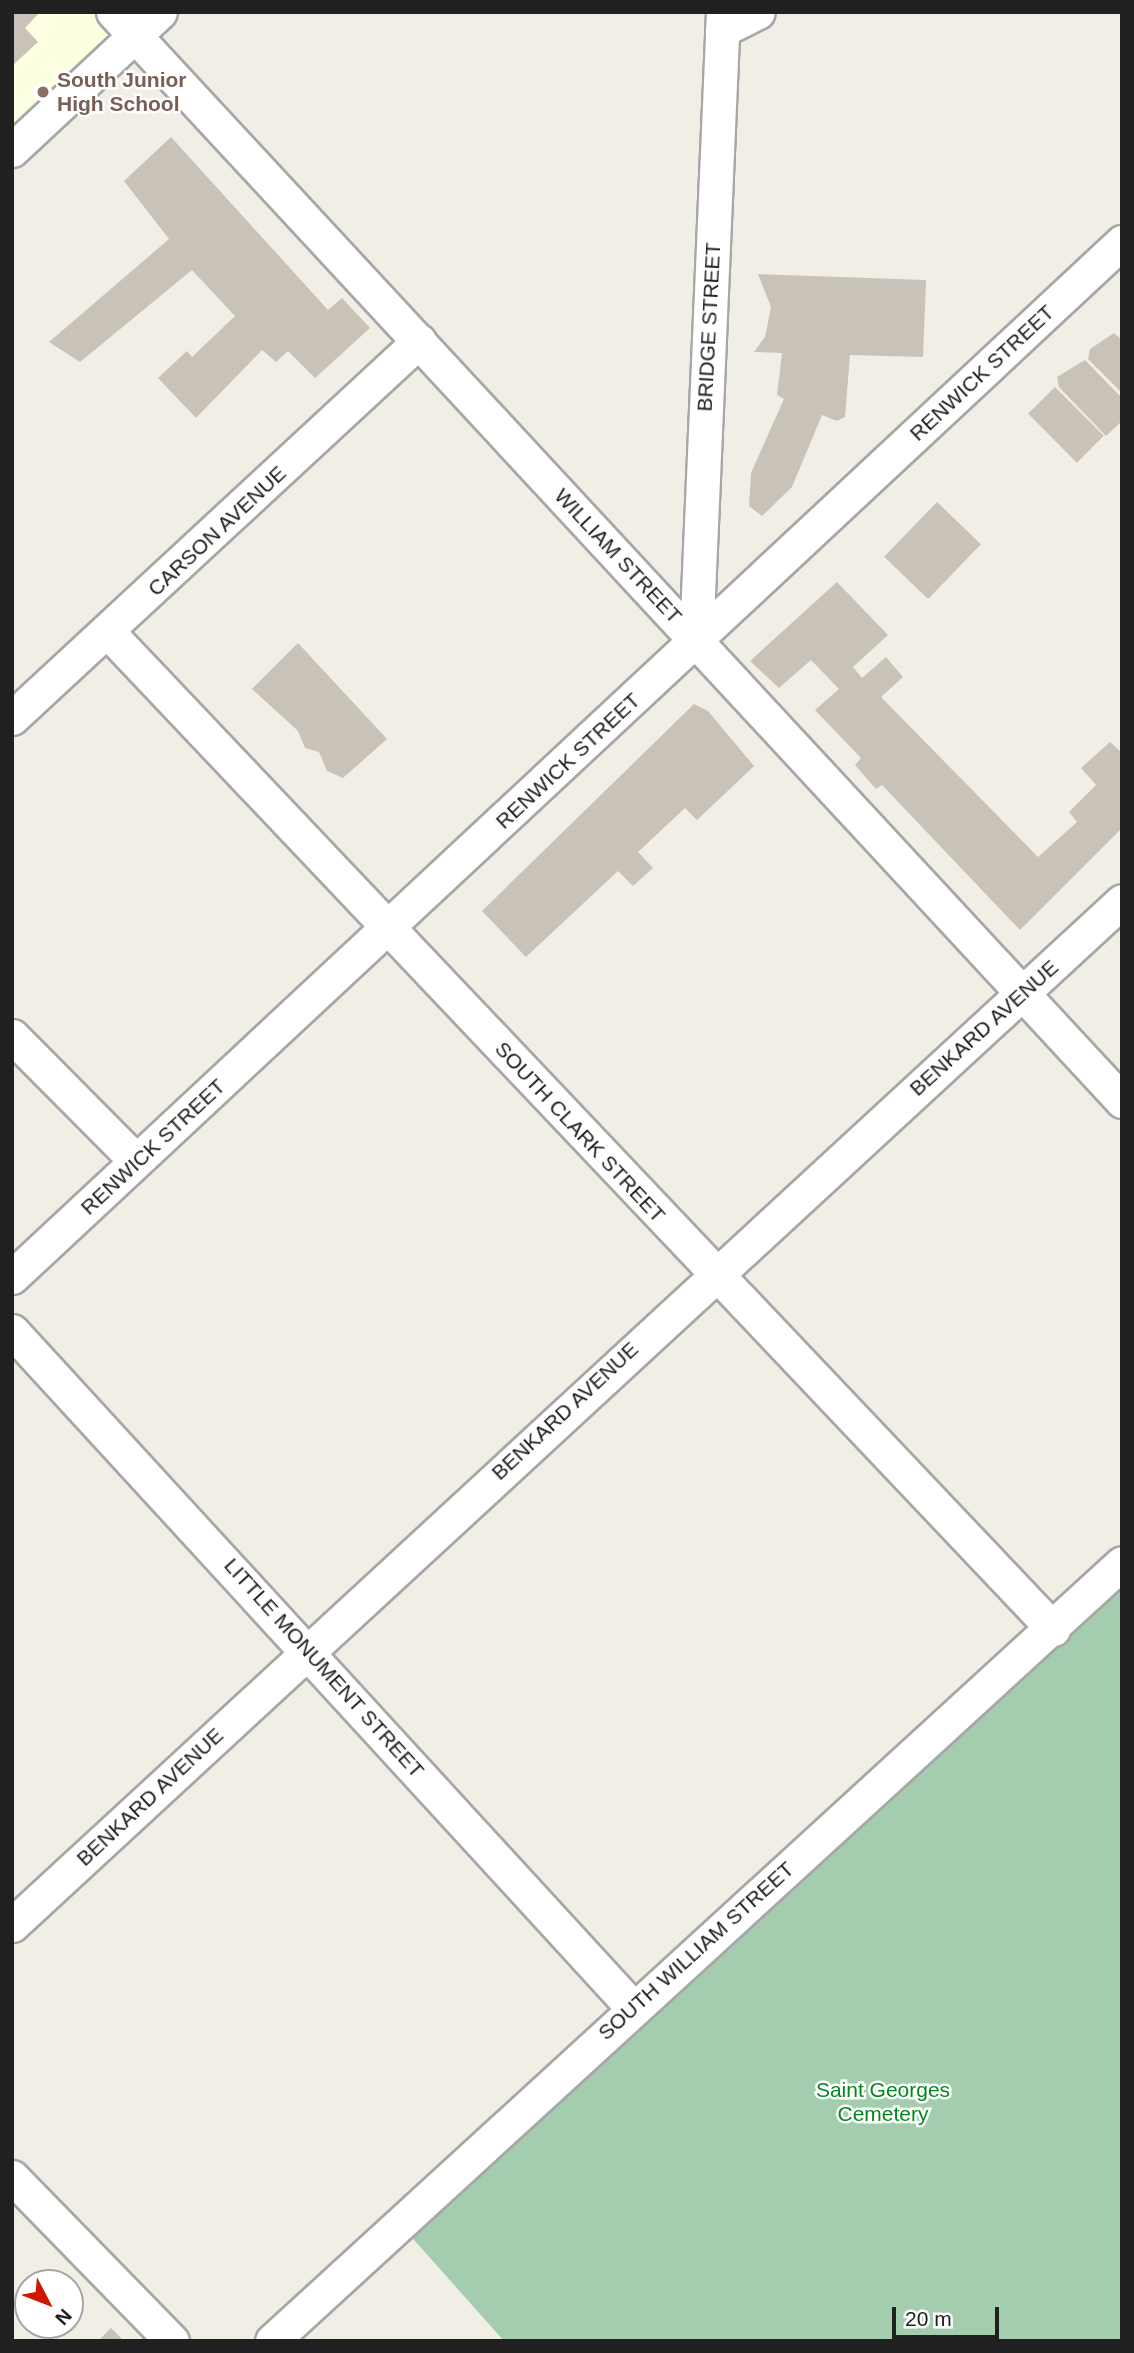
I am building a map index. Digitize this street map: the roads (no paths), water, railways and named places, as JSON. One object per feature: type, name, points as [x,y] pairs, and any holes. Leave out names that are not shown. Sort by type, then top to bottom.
[{"type":"street","points":[[12,150],[124,24],[160,12]]},
{"type":"street","points":[[723,21],[758,12]]},
{"type":"street","name":"BRIDGE STREET","points":[[696,641],[723,21]]},
{"type":"street","name":"WILLIAM STREET","points":[[124,24],[1122,1101]]},
{"type":"street","name":"RENWICK STREET","points":[[12,1277],[389,930],[1122,242]]},
{"type":"street","name":"CARSON AVENUE","points":[[12,718],[108,632],[419,341]]},
{"type":"street","name":"SOUTH CLARK STREET","points":[[108,632],[713,1274],[1053,1629]]},
{"type":"street","name":"BENKARD AVENUE","points":[[12,1925],[713,1274],[1122,901]]},
{"type":"street","points":[[12,1036],[136,1161]]},
{"type":"street","name":"LITTLE MONUMENT STREET","points":[[12,1331],[310,1650],[633,2008]]},
{"type":"street","name":"SOUTH WILLIAM STREET","points":[[272,2341],[1122,1563]]},
{"type":"street","points":[[12,2177],[172,2341]]},
{"type":"place","name":"South Junior High School","points":[[43,92]]},
{"type":"park label","name":"Saint Georges Cemetery","points":[[883,2102]]}]
